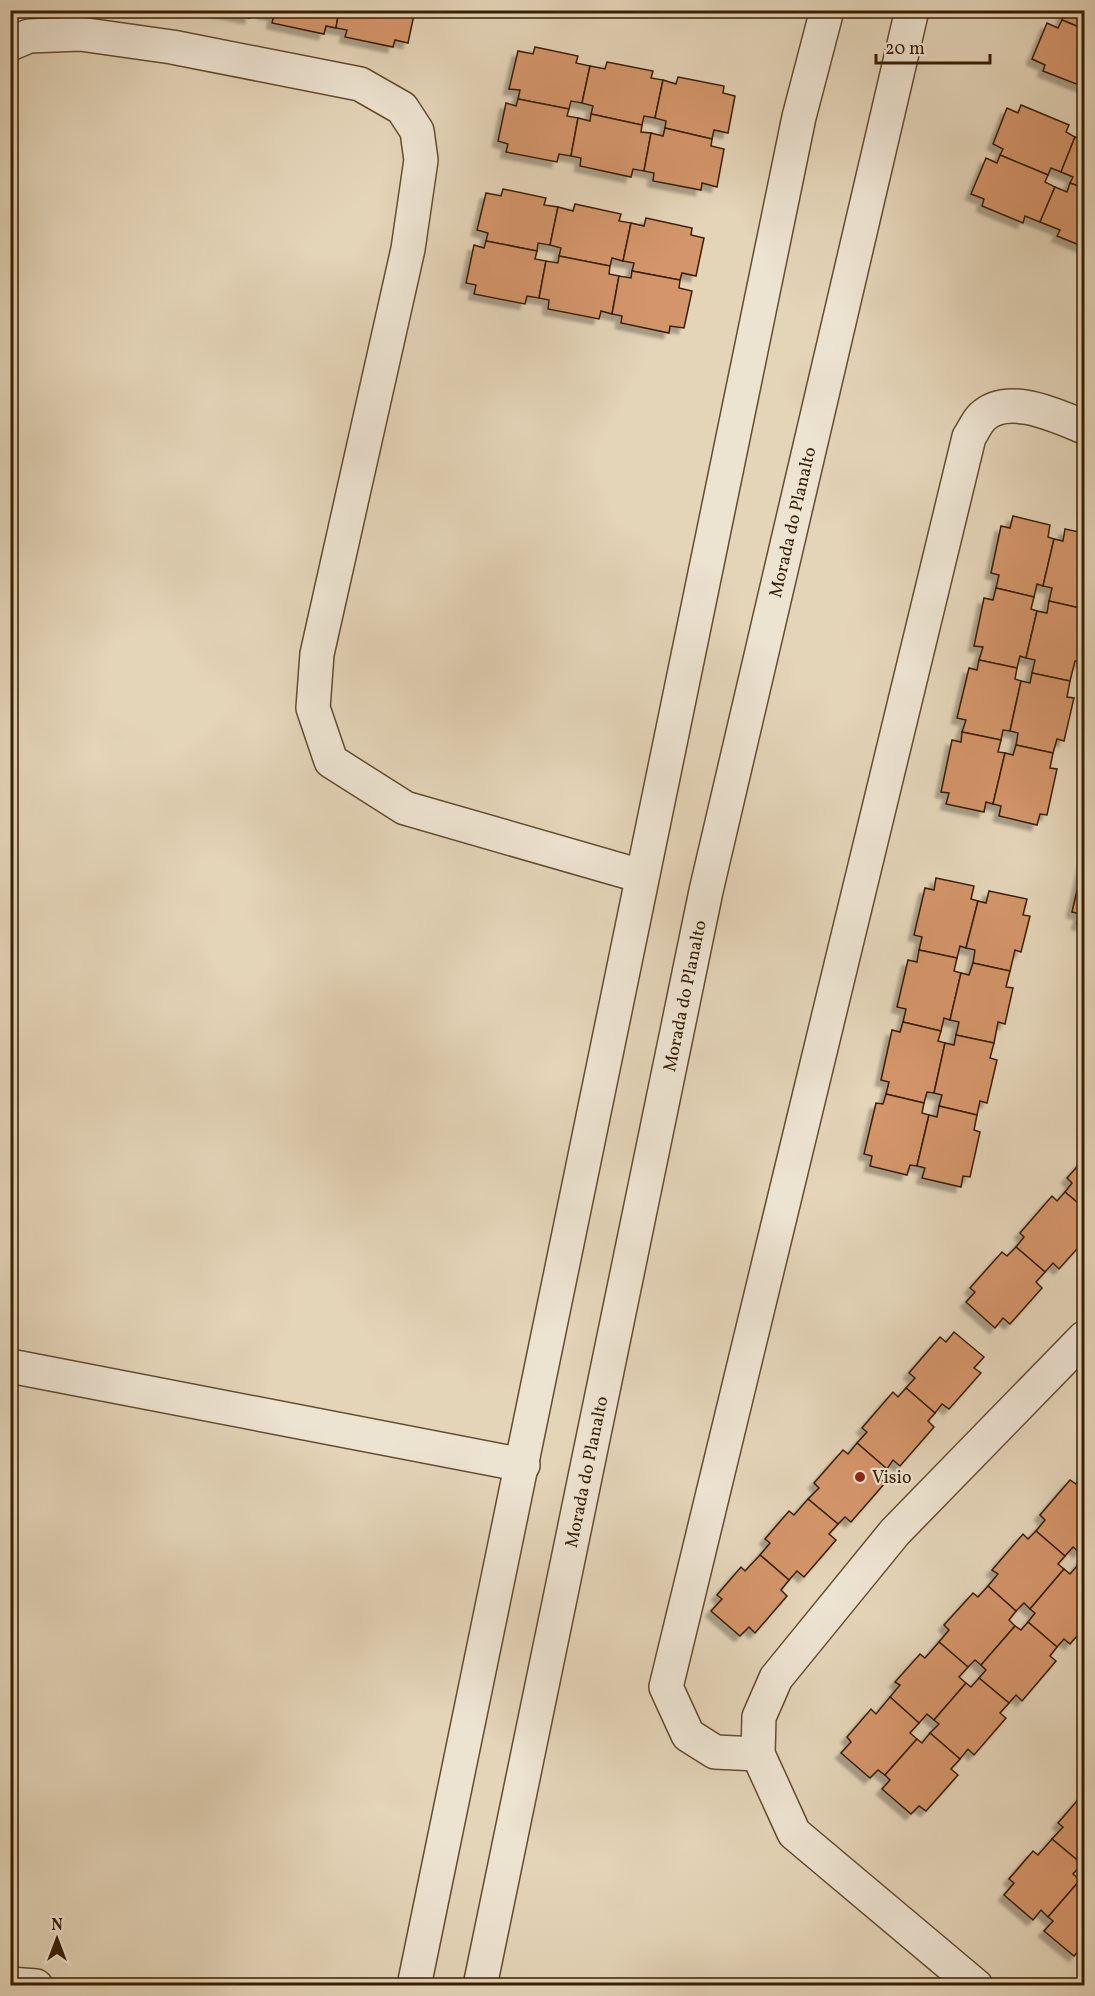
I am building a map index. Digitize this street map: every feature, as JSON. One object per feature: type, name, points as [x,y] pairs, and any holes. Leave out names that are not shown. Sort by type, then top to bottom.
[{"type":"street","points":[[414,1986],[799,117],[827,10]]},
{"type":"street","name":"Morada do Planalto","points":[[480,1986],[706,891],[912,10]]},
{"type":"street","points":[[10,44],[29,36],[80,34],[172,47],[360,84],[402,108],[417,131],[421,160],[408,249],[317,654],[313,708],[331,760],[405,808],[641,876]]},
{"type":"street","points":[[758,1754],[715,1752],[688,1735],[666,1687],[969,437],[982,417],[1001,406],[1035,408],[1084,427]]},
{"type":"street","points":[[976,1986],[794,1833],[758,1754],[759,1717],[776,1678],[895,1532],[1084,1338]]},
{"type":"street","points":[[10,1366],[523,1465]]},
{"type":"street","points":[[10,1984],[36,1986]]},
{"type":"building","points":[[210,10],[251,10],[250,18]]},
{"type":"building","points":[[263,10],[339,10],[336,28],[326,26],[324,34],[272,23],[274,15],[263,13]]},
{"type":"building","points":[[339,10],[415,10],[408,43],[395,40],[393,47],[345,37],[347,30],[336,28]]},
{"type":"building","points":[[1057,10],[1084,10],[1084,29],[1062,20],[1064,13]]},
{"type":"building","points":[[1062,20],[1084,29],[1084,87],[1043,71],[1045,65],[1032,59],[1047,23],[1058,28]]},
{"type":"building","points":[[535,47],[578,56],[576,63],[590,66],[582,103],[571,101],[569,109],[518,99],[520,90],[509,89],[518,51],[533,54]]},
{"type":"building","points":[[607,62],[653,71],[651,78],[663,80],[655,118],[644,116],[642,125],[591,114],[593,106],[582,103],[590,66],[605,69]]},
{"type":"building","points":[[678,77],[724,86],[723,93],[735,96],[728,133],[714,130],[712,139],[665,128],[666,121],[655,118],[663,80],[676,84]]},
{"type":"building","points":[[518,99],[569,109],[567,116],[578,118],[571,156],[559,154],[557,162],[506,152],[508,144],[498,141],[506,103],[516,106]]},
{"type":"building","points":[[1021,105],[1069,125],[1066,132],[1075,137],[1061,172],[1051,168],[1048,175],[1000,155],[1003,149],[993,144],[1007,108],[1018,113]]},
{"type":"building","points":[[591,114],[642,125],[641,132],[651,133],[644,171],[633,169],[631,177],[580,166],[581,158],[571,156],[578,118],[590,121]]},
{"type":"building","points":[[665,128],[712,139],[711,146],[724,149],[717,187],[702,183],[701,190],[653,181],[654,173],[644,171],[651,133],[663,136]]},
{"type":"building","points":[[1075,137],[1084,140],[1084,188],[1070,183],[1073,177],[1061,172]]},
{"type":"building","points":[[1000,155],[1048,175],[1045,182],[1055,187],[1040,222],[1025,216],[1023,223],[982,206],[984,199],[971,194],[986,158],[997,163]]},
{"type":"building","points":[[1070,183],[1084,188],[1084,247],[1057,236],[1060,230],[1040,222],[1055,187],[1067,192]]},
{"type":"building","points":[[503,189],[546,198],[544,205],[558,207],[550,245],[538,243],[537,251],[486,241],[488,233],[477,230],[486,193],[501,196]]},
{"type":"building","points":[[575,204],[621,214],[619,221],[631,223],[623,261],[612,258],[610,266],[559,256],[561,248],[550,245],[558,207],[573,211]]},
{"type":"building","points":[[646,218],[692,228],[691,235],[704,238],[696,276],[682,273],[680,280],[632,271],[634,263],[623,261],[631,223],[644,226]]},
{"type":"building","points":[[486,241],[537,251],[535,259],[546,261],[539,298],[527,296],[525,304],[474,294],[476,285],[466,283],[474,245],[484,248]]},
{"type":"building","points":[[559,256],[610,266],[609,274],[619,276],[612,314],[601,311],[599,319],[548,309],[549,300],[539,298],[546,261],[558,263]]},
{"type":"building","points":[[632,271],[680,280],[679,288],[692,291],[684,328],[670,326],[669,333],[621,323],[622,316],[612,314],[619,276],[631,278]]},
{"type":"building","points":[[1013,516],[1050,525],[1048,537],[1054,539],[1043,586],[1037,584],[1034,597],[996,588],[999,575],[991,573],[1001,526],[1010,528]]},
{"type":"building","points":[[1065,529],[1084,533],[1084,609],[1049,601],[1052,588],[1043,586],[1054,539],[1063,541]]},
{"type":"building","points":[[996,588],[1034,597],[1031,609],[1037,611],[1026,658],[1020,656],[1017,668],[979,660],[983,647],[974,646],[984,598],[993,600]]},
{"type":"building","points":[[1049,601],[1084,609],[1084,647],[1081,662],[1075,661],[1070,681],[1032,673],[1035,660],[1026,658],[1037,611],[1047,613]]},
{"type":"building","points":[[979,660],[1017,668],[1015,679],[1021,681],[1010,731],[1003,730],[1001,740],[962,732],[966,720],[957,718],[969,668],[977,670]]},
{"type":"building","points":[[1032,673],[1070,681],[1067,697],[1074,698],[1064,741],[1057,739],[1053,753],[1016,745],[1018,733],[1010,731],[1021,681],[1030,683]]},
{"type":"building","points":[[962,732],[1001,740],[998,752],[1005,753],[993,804],[986,802],[984,812],[946,804],[949,793],[941,792],[952,740],[961,742]]},
{"type":"building","points":[[1016,745],[1053,753],[1050,768],[1057,769],[1047,815],[1040,814],[1037,825],[999,816],[1001,806],[993,804],[1005,753],[1013,755]]},
{"type":"building","points":[[1084,860],[1084,925],[1077,924],[1080,914],[1072,912]]},
{"type":"building","points":[[936,878],[974,886],[971,899],[978,901],[966,948],[960,946],[957,958],[919,950],[922,937],[914,935],[925,888],[934,890]]},
{"type":"building","points":[[989,891],[1027,899],[1023,915],[1030,916],[1021,952],[1015,950],[1010,971],[973,963],[975,950],[966,948],[978,901],[986,903]]},
{"type":"building","points":[[919,950],[957,958],[954,971],[961,973],[950,1020],[944,1018],[941,1031],[903,1022],[906,1009],[897,1007],[908,960],[917,962]]},
{"type":"building","points":[[973,963],[1010,971],[1006,987],[1013,988],[1005,1024],[998,1022],[994,1043],[956,1035],[959,1022],[950,1020],[961,973],[969,975]]},
{"type":"building","points":[[903,1022],[941,1031],[938,1041],[945,1043],[934,1093],[927,1092],[924,1103],[886,1094],[889,1082],[881,1080],[892,1030],[900,1032]]},
{"type":"building","points":[[956,1035],[994,1043],[990,1058],[997,1060],[987,1103],[980,1101],[977,1115],[939,1106],[942,1095],[934,1093],[945,1043],[954,1045]]},
{"type":"building","points":[[886,1094],[924,1103],[922,1113],[929,1115],[917,1166],[910,1165],[907,1175],[870,1166],[872,1156],[864,1154],[876,1103],[883,1104]]},
{"type":"building","points":[[939,1106],[977,1115],[974,1130],[980,1132],[970,1177],[963,1176],[961,1187],[922,1178],[925,1168],[917,1166],[929,1115],[937,1117]]},
{"type":"building","points":[[1084,1159],[1084,1208],[1065,1192],[1072,1183],[1067,1178]]},
{"type":"building","points":[[1065,1192],[1084,1208],[1084,1241],[1059,1269],[1053,1263],[1045,1272],[1016,1247],[1024,1237],[1020,1233],[1052,1196],[1057,1201]]},
{"type":"building","points":[[1016,1247],[1045,1272],[1036,1282],[1042,1288],[1010,1324],[1003,1318],[995,1328],[966,1302],[975,1292],[970,1288],[1002,1252],[1007,1256]]},
{"type":"building","points":[[954,1332],[984,1357],[974,1368],[981,1373],[949,1409],[942,1404],[935,1413],[906,1388],[915,1378],[909,1373],[940,1337],[946,1342]]},
{"type":"building","points":[[906,1388],[935,1413],[928,1421],[934,1427],[900,1466],[893,1460],[887,1469],[857,1443],[867,1432],[862,1428],[893,1392],[898,1397]]},
{"type":"building","points":[[857,1443],[887,1469],[878,1477],[885,1483],[851,1522],[845,1517],[838,1524],[808,1499],[819,1488],[814,1483],[843,1450],[848,1454]]},
{"type":"building","points":[[1084,1475],[1084,1546],[1079,1552],[1073,1547],[1065,1556],[1036,1531],[1045,1520],[1040,1515],[1070,1480],[1076,1484]]},
{"type":"building","points":[[808,1499],[838,1524],[829,1534],[836,1540],[804,1577],[797,1571],[789,1580],[760,1555],[770,1543],[765,1539],[789,1511],[794,1515]]},
{"type":"building","points":[[1036,1531],[1065,1556],[1058,1564],[1064,1569],[1030,1609],[1024,1603],[1016,1611],[988,1586],[998,1574],[992,1570],[1023,1534],[1028,1539]]},
{"type":"building","points":[[760,1555],[789,1580],[781,1590],[787,1596],[755,1633],[749,1627],[740,1636],[711,1611],[722,1599],[717,1595],[741,1567],[745,1571]]},
{"type":"building","points":[[1084,1557],[1084,1573],[1077,1566]]},
{"type":"building","points":[[1077,1566],[1084,1573],[1084,1628],[1070,1644],[1064,1639],[1057,1647],[1028,1622],[1035,1613],[1030,1609],[1064,1569],[1070,1574]]},
{"type":"building","points":[[988,1586],[1016,1611],[1009,1620],[1015,1626],[981,1665],[975,1660],[968,1667],[939,1642],[949,1630],[944,1625],[973,1593],[978,1597]]},
{"type":"building","points":[[1028,1622],[1057,1647],[1050,1656],[1056,1661],[1022,1701],[1016,1695],[1009,1703],[979,1678],[986,1670],[981,1665],[1015,1626],[1021,1630]]},
{"type":"building","points":[[939,1642],[968,1667],[959,1677],[966,1683],[934,1720],[927,1714],[919,1723],[890,1697],[900,1685],[895,1682],[920,1654],[925,1658]]},
{"type":"building","points":[[979,1678],[1009,1703],[1000,1713],[1006,1718],[974,1755],[968,1749],[960,1759],[930,1733],[939,1724],[934,1720],[966,1683],[971,1687]]},
{"type":"building","points":[[890,1697],[919,1723],[910,1733],[917,1739],[885,1775],[878,1770],[870,1778],[841,1753],[851,1742],[847,1737],[871,1709],[876,1714]]},
{"type":"building","points":[[930,1733],[960,1759],[951,1769],[958,1775],[926,1811],[919,1806],[911,1814],[882,1789],[890,1780],[885,1775],[917,1739],[922,1743]]},
{"type":"building","points":[[1082,1795],[1084,1797],[1084,1861],[1082,1864],[1052,1839],[1063,1827],[1058,1823]]},
{"type":"building","points":[[1052,1839],[1082,1864],[1073,1874],[1080,1880],[1048,1917],[1041,1910],[1033,1920],[1004,1895],[1014,1883],[1009,1879],[1033,1851],[1038,1855]]},
{"type":"building","points":[[1080,1880],[1084,1884],[1084,1949],[1082,1947],[1074,1956],[1044,1931],[1053,1921],[1048,1917]]},
{"type":"place","name":"Visio","points":[[860,1477]]}]
